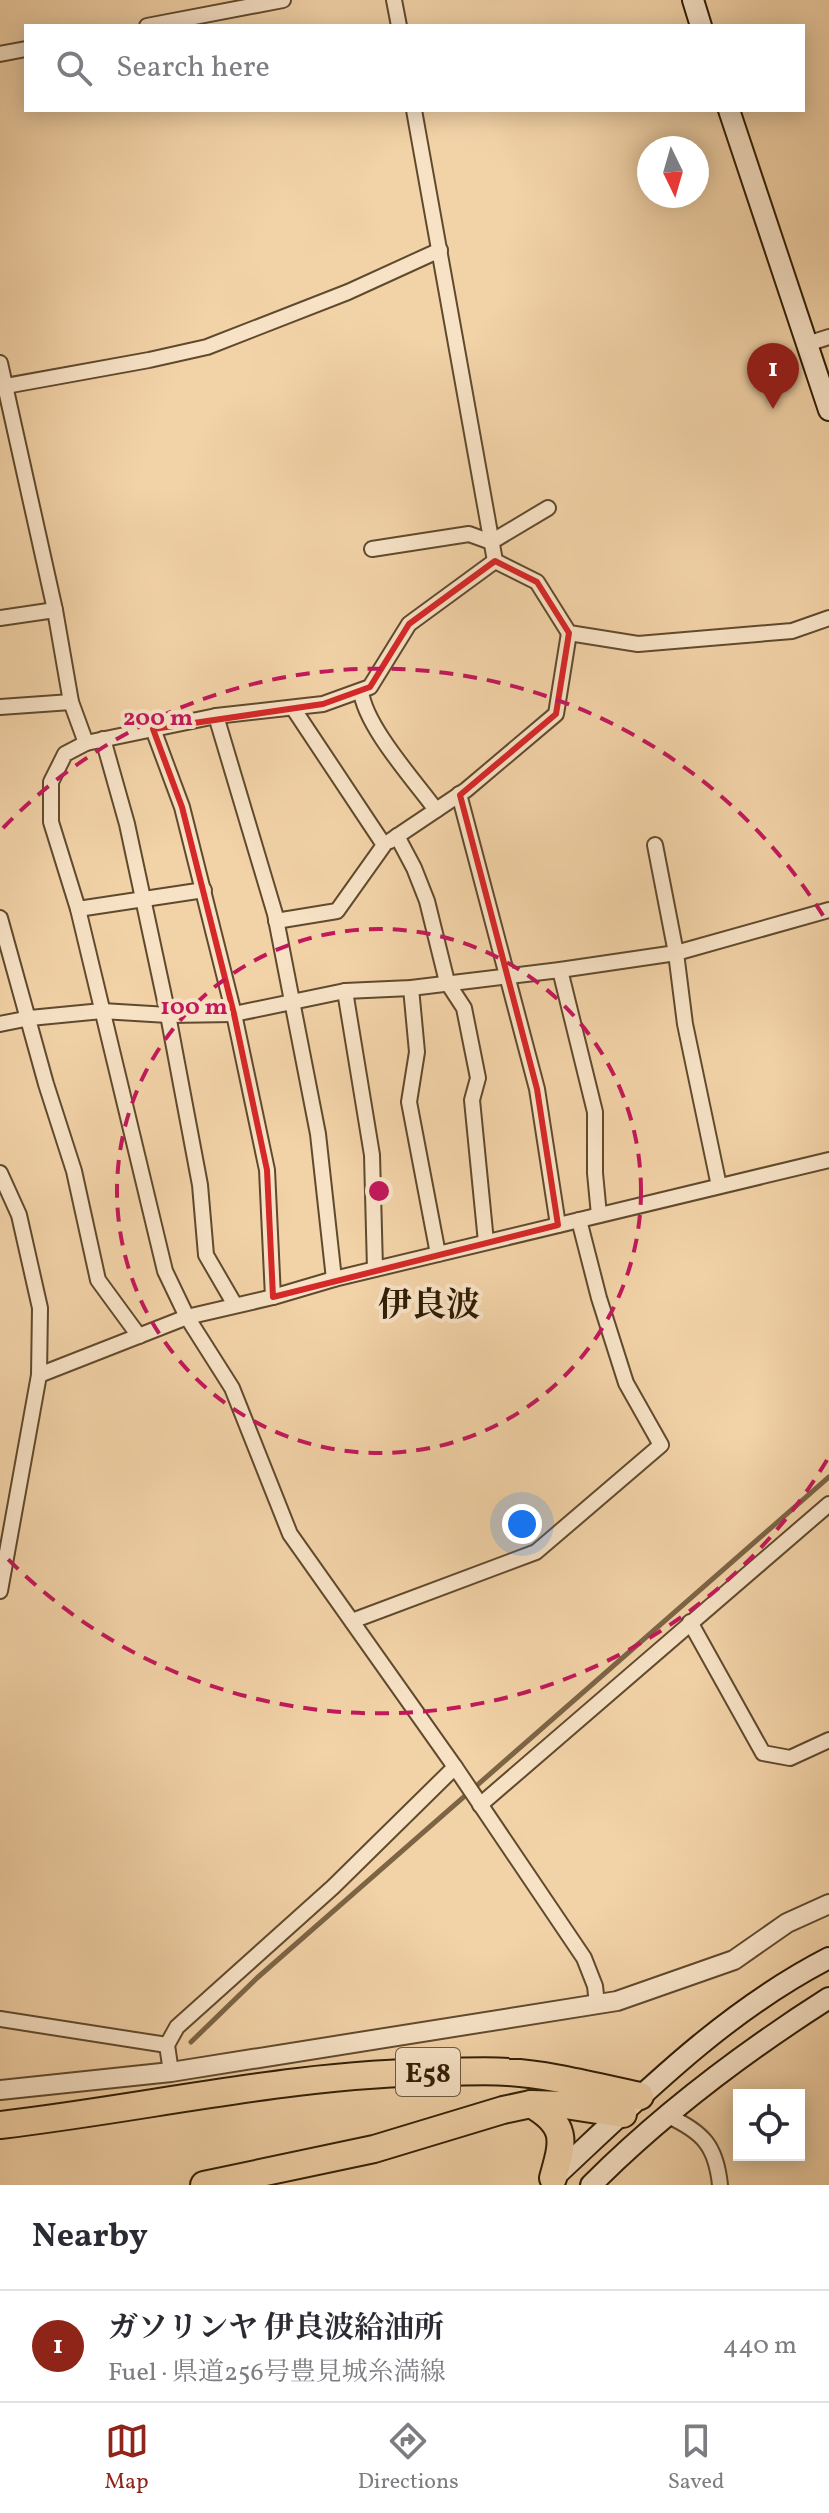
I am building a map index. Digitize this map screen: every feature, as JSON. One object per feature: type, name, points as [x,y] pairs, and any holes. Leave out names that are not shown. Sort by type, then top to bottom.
[{"type":"highway","name":"E58","points":[[0,2125],[305,2081],[404,2072],[504,2071],[565,2079],[632,2105]]},
{"type":"highway","name":"E58","points":[[213,2184],[374,2149],[531,2104],[632,2105]]},
{"type":"highway","points":[[531,2104],[560,2130],[562,2146],[549,2182]]},
{"type":"main road","points":[[693,0],[700,24]]},
{"type":"main road","points":[[730,112],[829,410]]},
{"type":"main road","points":[[549,2182],[688,2054],[756,2000],[829,1958]]},
{"type":"main road","points":[[591,2185],[668,2116],[760,2043],[829,1998]]},
{"type":"main road","points":[[632,2105],[668,2116]]},
{"type":"street","points":[[157,24],[283,0]]},
{"type":"street","points":[[394,0],[399,24]]},
{"type":"street","points":[[0,54],[24,49]]},
{"type":"street","points":[[414,112],[495,561]]},
{"type":"street","points":[[3,386],[207,347],[348,292],[440,250]]},
{"type":"street","points":[[807,344],[829,337]]},
{"type":"street","points":[[0,363],[55,610],[71,702],[86,743]]},
{"type":"street","points":[[491,542],[548,508]]},
{"type":"street","points":[[372,549],[469,534],[491,542]]},
{"type":"street","points":[[276,921],[337,911],[390,840],[459,794],[556,714],[569,633],[537,582],[495,561]]},
{"type":"street","points":[[495,561],[409,624],[370,687],[323,704],[216,716],[86,743],[65,754],[51,782],[51,822],[78,909],[165,1271],[187,1317],[232,1388],[290,1534],[455,1767],[584,1958],[595,1986],[597,2004]]},
{"type":"street","points":[[0,618],[55,610]]},
{"type":"street","points":[[569,633],[638,644],[792,631],[829,618]]},
{"type":"street","points":[[361,691],[363,706],[436,810]]},
{"type":"street","points":[[0,707],[71,702]]},
{"type":"street","points":[[293,708],[414,868],[427,901],[447,982],[464,1008],[478,1078],[472,1100],[486,1242]]},
{"type":"street","points":[[216,716],[276,921],[318,1134],[334,1279]]},
{"type":"street","points":[[153,729],[182,807],[204,890],[267,1170],[273,1297]]},
{"type":"street","points":[[103,739],[127,824],[168,1015],[200,1185],[206,1255],[235,1305]]},
{"type":"street","points":[[459,794],[537,1089],[558,1225]]},
{"type":"street","points":[[655,845],[676,953],[685,1024],[719,1186]]},
{"type":"street","points":[[78,909],[204,890]]},
{"type":"street","points":[[0,1024],[102,1011],[168,1015],[234,1014],[345,991],[411,988],[560,970],[676,953],[829,910]]},
{"type":"street","points":[[0,918],[46,1084],[74,1171],[98,1280],[139,1336]]},
{"type":"street","points":[[560,970],[595,1112],[599,1215]]},
{"type":"street","points":[[411,988],[417,1052],[409,1102],[438,1254]]},
{"type":"street","points":[[345,991],[372,1155],[375,1269]]},
{"type":"street","points":[[39,1375],[187,1317],[829,1160]]},
{"type":"street","points":[[0,1173],[19,1215],[40,1308],[39,1375],[0,1591]]},
{"type":"street","points":[[352,1621],[536,1552],[661,1445],[626,1383],[579,1220]]},
{"type":"street","points":[[480,1805],[829,1504]]},
{"type":"street","points":[[690,1622],[763,1753],[790,1758],[829,1740]]},
{"type":"street","points":[[171,2072],[167,2045],[177,2027],[333,1887],[455,1767]]},
{"type":"street","points":[[0,2090],[171,2072],[617,2001],[734,1960],[787,1923],[829,1904]]},
{"type":"street","points":[[0,2019],[167,2045]]},
{"type":"street","points":[[668,2116],[689,2125],[711,2148],[716,2156],[720,2185]]},
{"type":"highlighted area","points":[[495,561],[537,582],[569,633],[556,714],[460,795],[537,1089],[558,1225],[273,1297],[267,1170],[234,1014],[182,807],[153,729],[323,704],[370,687],[409,624]]},
{"type":"waterway","points":[[191,2042],[257,1978],[829,1477]]},
{"type":"place","name":"ガソリンヤ 伊良波給油所","points":[[773,409]]},
{"type":"district","name":"伊良波","points":[[429,1304]]}]
